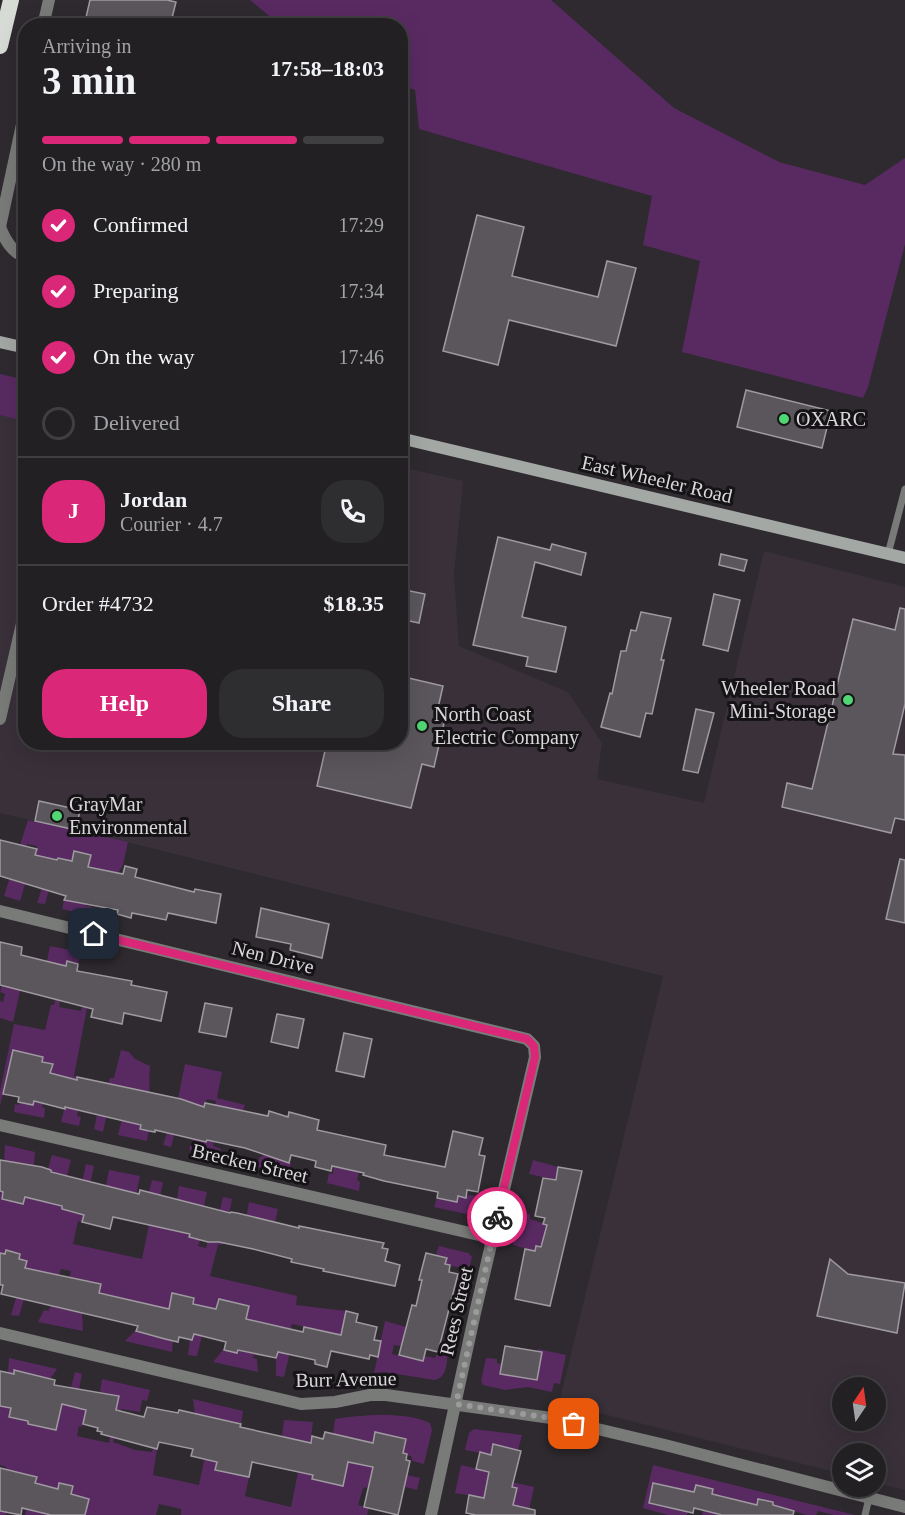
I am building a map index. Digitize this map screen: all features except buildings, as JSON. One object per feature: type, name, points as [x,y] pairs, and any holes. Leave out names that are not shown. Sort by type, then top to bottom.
[{"type":"highway","points":[[0,46],[11,0]]},
{"type":"main road","points":[[0,342],[18,346]]},
{"type":"main road","name":"East Wheeler Road","points":[[408,440],[905,558]]},
{"type":"street","points":[[46,18],[49,0]]},
{"type":"street","points":[[18,143],[0,227],[7,242],[18,253]]},
{"type":"street","points":[[0,719],[18,641]]},
{"type":"street","name":"Nen Drive","points":[[0,911],[527,1039],[534,1046]]},
{"type":"street","name":"Rees Street","points":[[431,1515],[492,1238],[535,1057],[534,1046]]},
{"type":"street","name":"Brecken Street","points":[[0,1125],[492,1238]]},
{"type":"street","name":"Burr Avenue","points":[[0,1333],[301,1404],[378,1395],[551,1418],[905,1507]]},
{"type":"lane","points":[[888,554],[905,489]]},
{"type":"lane","points":[[865,1515],[869,1498]]},
{"type":"shaded area","points":[[250,0],[551,0],[674,108],[779,162],[865,185],[905,158],[905,244],[868,387],[863,398],[682,352],[700,261],[643,245],[652,196],[419,129],[415,90],[408,88],[408,18],[272,18]]},
{"type":"shaded area","points":[[0,374],[18,378],[18,750],[408,750],[408,469],[463,481],[454,574],[459,646],[568,692],[602,743],[597,779],[704,803],[764,551],[905,587],[905,1490],[886,1485],[886,1443],[832,1443],[832,1471],[559,1403],[663,976],[131,843],[0,813]]},
{"type":"shaded area","points":[[0,374],[18,378],[18,419],[0,415]]},
{"type":"shaded area","points":[[28,820],[128,842],[123,865],[118,873],[90,867],[85,889],[86,906],[92,907],[90,916],[62,909],[64,900],[79,903],[91,855],[75,851],[72,861],[58,858],[45,904],[37,903],[55,860],[35,855],[37,846],[27,844],[17,882],[25,884],[20,901],[4,896]]},
{"type":"shaded area","points":[[50,946],[81,952],[78,964],[67,962],[58,1000],[60,1001],[59,1007],[81,1011],[82,1006],[87,1008],[70,1108],[78,1110],[77,1116],[81,1117],[79,1126],[61,1122],[72,1079],[50,1073],[52,1064],[45,1063],[35,1102],[43,1104],[44,1118],[14,1112],[15,1104],[19,1105],[19,1102],[33,1104],[43,1057],[13,1050],[0,1106],[0,1091],[14,1024],[45,1030],[51,1005],[54,1005],[63,968],[47,961]]},
{"type":"shaded area","points":[[23,978],[13,1022],[0,1018],[0,1001],[3,1002],[5,994],[0,992],[2,985]]},
{"type":"shaded area","points":[[121,1050],[129,1052],[135,1059],[150,1066],[147,1141],[118,1135],[125,1108],[113,1085],[103,1132],[94,1129],[97,1115],[101,1115],[110,1078],[114,1078]]},
{"type":"shaded area","points":[[185,1064],[222,1072],[217,1098],[245,1105],[243,1111],[219,1106],[213,1146],[221,1149],[219,1158],[189,1150],[193,1139],[206,1142],[216,1101],[207,1099],[204,1107],[183,1102],[171,1147],[163,1145],[178,1099]]},
{"type":"shaded area","points":[[286,1125],[277,1160],[291,1163],[289,1174],[257,1167],[259,1158],[265,1154]]},
{"type":"shaded area","points":[[355,1139],[358,1139],[354,1158],[360,1167],[357,1180],[360,1182],[359,1191],[327,1183],[329,1173],[333,1174],[334,1167],[343,1169]]},
{"type":"shaded area","points":[[5,1145],[35,1152],[34,1165],[23,1163],[14,1203],[23,1205],[25,1197],[44,1201],[52,1155],[71,1160],[67,1176],[57,1174],[64,1199],[62,1209],[69,1211],[82,1183],[86,1164],[94,1166],[82,1222],[78,1221],[73,1244],[142,1259],[152,1210],[153,1193],[149,1192],[152,1180],[163,1182],[154,1226],[185,1233],[185,1201],[177,1199],[179,1186],[207,1192],[204,1206],[198,1205],[189,1237],[200,1240],[198,1246],[206,1248],[208,1241],[218,1243],[227,1213],[220,1210],[223,1197],[232,1199],[224,1244],[218,1245],[210,1276],[297,1296],[296,1305],[346,1311],[341,1335],[292,1324],[287,1342],[292,1344],[284,1377],[276,1376],[276,1358],[283,1328],[253,1320],[255,1353],[253,1358],[257,1359],[258,1372],[213,1362],[223,1350],[238,1353],[249,1306],[219,1299],[213,1324],[205,1323],[197,1356],[188,1355],[200,1306],[193,1304],[194,1297],[172,1293],[166,1339],[173,1341],[172,1352],[125,1341],[135,1331],[147,1334],[152,1332],[157,1306],[127,1300],[117,1307],[114,1321],[82,1313],[83,1331],[38,1322],[44,1310],[48,1311],[51,1306],[62,1309],[71,1271],[61,1269],[59,1275],[41,1271],[37,1287],[28,1285],[19,1316],[11,1315],[27,1261],[19,1259],[19,1254],[7,1251],[5,1254],[0,1253],[0,1191],[3,1192],[2,1199],[10,1201],[4,1161]]},
{"type":"shaded area","points":[[533,1160],[558,1167],[556,1180],[529,1174]]},
{"type":"shaded area","points":[[109,1170],[140,1176],[136,1196],[106,1186]]},
{"type":"shaded area","points":[[466,1195],[486,1197],[480,1217],[434,1207],[437,1198],[457,1202],[458,1196],[465,1197]]},
{"type":"shaded area","points":[[249,1202],[278,1209],[275,1222],[264,1219],[257,1244],[245,1224]]},
{"type":"shaded area","points":[[520,1212],[530,1214],[530,1219],[548,1225],[541,1247],[536,1246],[535,1251],[513,1245]]},
{"type":"shaded area","points":[[439,1246],[468,1253],[472,1257],[467,1276],[461,1274],[460,1268],[445,1264],[447,1258],[436,1255]]},
{"type":"shaded area","points":[[385,1321],[406,1327],[401,1346],[394,1345],[392,1354],[422,1361],[424,1356],[435,1358],[438,1352],[448,1354],[444,1374],[434,1380],[385,1372],[374,1373]]},
{"type":"shaded area","points":[[538,1349],[566,1355],[560,1384],[554,1383],[552,1392],[528,1387],[505,1390],[483,1385],[481,1381],[486,1358],[497,1359],[497,1363],[502,1364],[500,1374],[537,1380]]},
{"type":"shaded area","points":[[9,1358],[57,1369],[50,1379],[38,1377],[28,1424],[56,1430],[62,1404],[70,1406],[69,1395],[75,1372],[82,1374],[79,1389],[86,1409],[82,1427],[79,1426],[77,1436],[109,1443],[119,1396],[100,1392],[102,1379],[150,1390],[147,1401],[142,1400],[140,1412],[121,1409],[113,1442],[135,1450],[152,1452],[153,1449],[157,1449],[153,1475],[199,1485],[206,1451],[218,1457],[215,1470],[249,1477],[245,1496],[291,1507],[304,1442],[282,1437],[284,1420],[313,1422],[309,1451],[318,1454],[312,1479],[342,1486],[354,1439],[333,1434],[335,1419],[396,1415],[430,1423],[432,1430],[424,1464],[412,1461],[412,1457],[403,1453],[406,1439],[375,1432],[367,1466],[420,1478],[417,1490],[371,1478],[368,1487],[363,1488],[358,1505],[369,1508],[367,1515],[181,1515],[181,1509],[159,1504],[156,1515],[85,1515],[89,1499],[71,1494],[73,1486],[60,1483],[52,1515],[25,1515],[27,1509],[44,1513],[50,1487],[35,1483],[36,1477],[23,1474],[6,1515],[0,1515],[0,1494],[6,1467],[0,1465],[0,1405],[11,1408],[9,1417],[18,1418],[28,1373],[15,1370],[14,1374],[8,1373]]},
{"type":"shaded area","points":[[193,1399],[243,1411],[241,1424],[210,1432],[213,1417],[195,1414]]},
{"type":"shaded area","points":[[474,1429],[522,1435],[518,1450],[494,1444],[491,1455],[465,1450],[469,1433]]},
{"type":"shaded area","points":[[461,1465],[495,1473],[494,1478],[534,1487],[528,1515],[513,1505],[516,1488],[488,1481],[484,1498],[455,1493]]},
{"type":"shaded area","points":[[653,1465],[855,1515],[834,1515],[818,1511],[816,1515],[806,1515],[791,1510],[770,1515],[773,1502],[759,1499],[757,1505],[719,1495],[722,1515],[702,1515],[704,1508],[708,1508],[712,1489],[696,1485],[694,1492],[654,1483],[649,1503],[688,1512],[687,1515],[668,1515],[643,1508]]},
{"type":"way so far","points":[[497,1217],[456,1404],[551,1418],[574,1424]]},
{"type":"place","name":"OXARC","points":[[784,419]]},
{"type":"place","name":"Wheeler Road Mini-Storage","points":[[848,700]]},
{"type":"place","name":"North Coast Electric Company","points":[[422,726]]},
{"type":"place","name":"GrayMar Environmental","points":[[57,816]]},
{"type":"route","points":[[94,934],[527,1039],[534,1046],[535,1057],[497,1217]]}]
